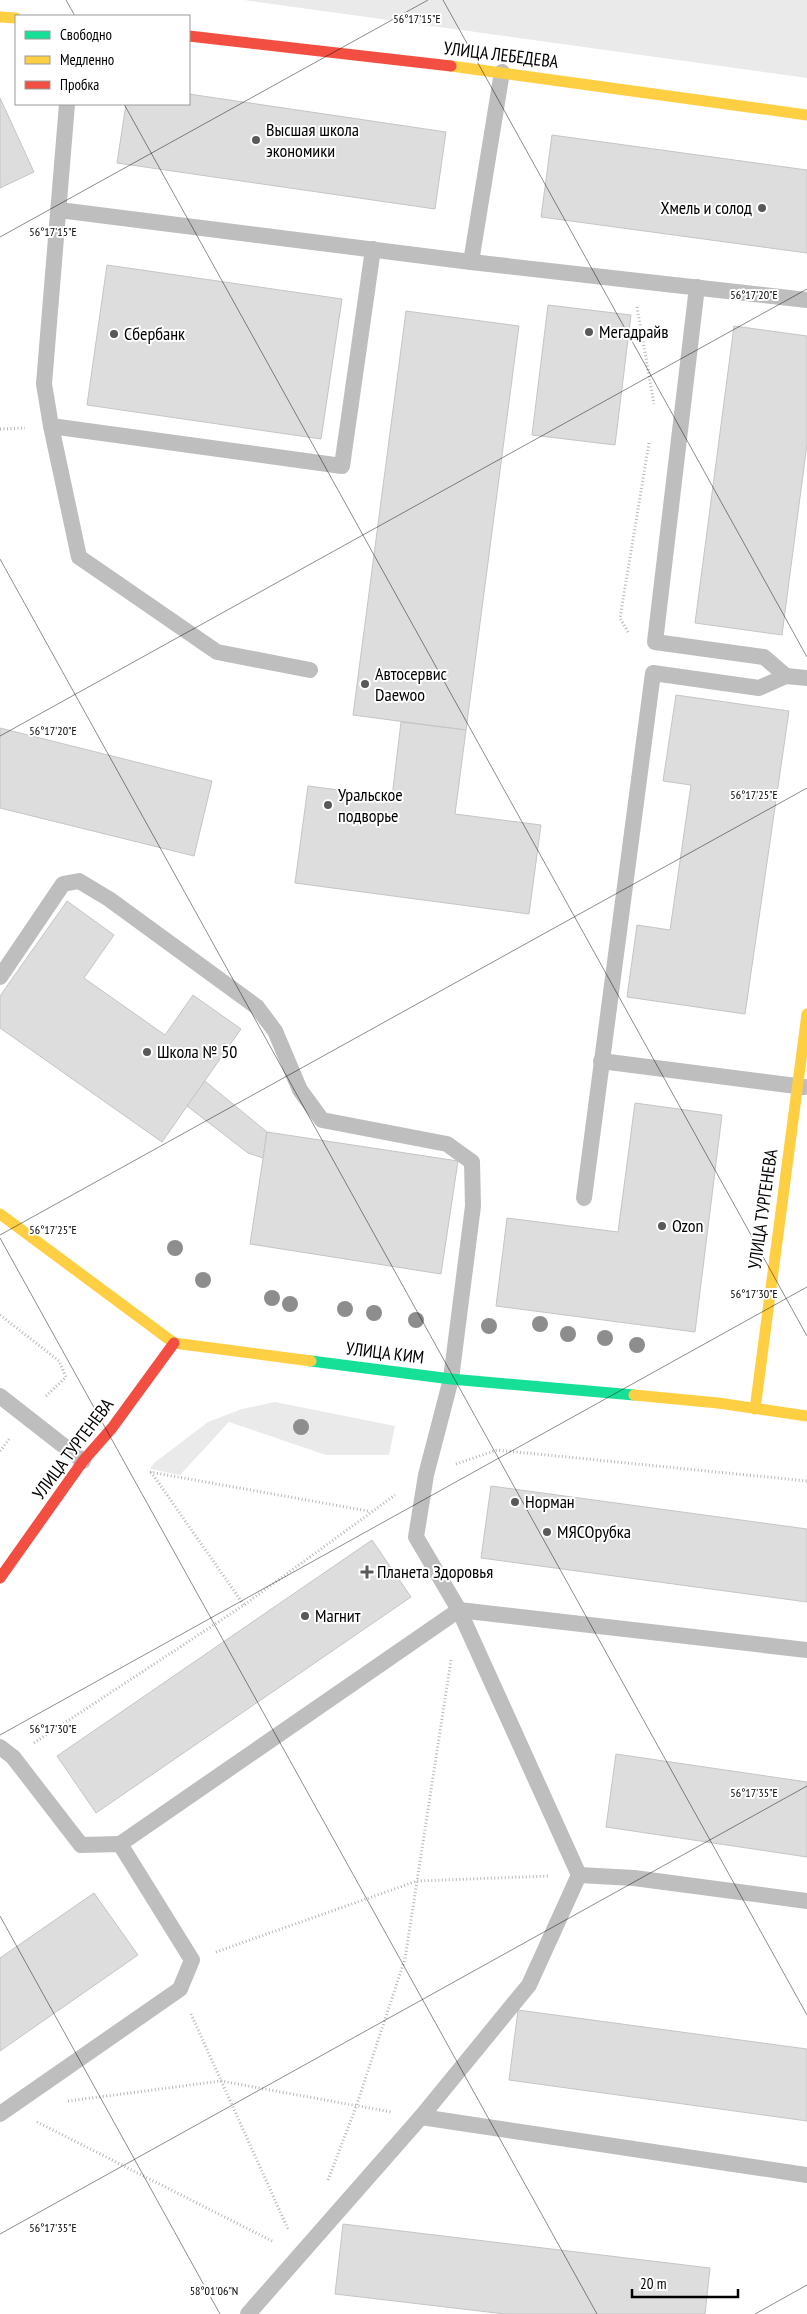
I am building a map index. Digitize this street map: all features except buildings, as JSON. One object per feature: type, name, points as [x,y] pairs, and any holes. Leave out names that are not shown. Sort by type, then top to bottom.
[{"type":"street","points":[[0,17],[15,18]]},
{"type":"street","name":"УЛИЦА ЛЕБЕДЕВА","points":[[190,36],[502,72],[807,115]]},
{"type":"street","name":"УЛИЦА ТУРГЕНЕВА","points":[[754,1409],[802,1087],[807,1014]]},
{"type":"street","name":"УЛИЦА КИМ","points":[[0,1214],[174,1343],[451,1379],[718,1403],[807,1416]]},
{"type":"street","name":"УЛИЦА ТУРГЕНЕВА","points":[[0,1578],[83,1461],[112,1428],[174,1343]]},
{"type":"lane","points":[[471,262],[502,72]]},
{"type":"lane","points":[[67,105],[44,384],[79,557],[217,652],[310,670]]},
{"type":"lane","points":[[59,210],[471,262],[807,300]]},
{"type":"lane","points":[[51,426],[342,466],[373,250]]},
{"type":"lane","points":[[697,287],[655,642],[764,658],[786,676]]},
{"type":"lane","points":[[584,1198],[653,673],[759,688],[786,676],[807,678]]},
{"type":"lane","points":[[0,977],[63,884],[79,881],[109,899],[257,1007],[275,1031],[300,1090],[322,1120],[447,1144],[472,1162],[473,1206],[451,1379],[426,1475],[416,1537],[459,1610],[579,1875],[529,1985],[421,2116],[248,2314]]},
{"type":"lane","points":[[601,1061],[802,1087]]},
{"type":"lane","points":[[0,1396],[83,1461]]},
{"type":"lane","points":[[6,1752],[81,1845],[120,1844],[459,1610],[807,1650]]},
{"type":"lane","points":[[5,2111],[180,1989],[192,1960],[120,1844]]},
{"type":"lane","points":[[579,1875],[634,1878],[807,1901]]},
{"type":"lane","points":[[421,2116],[807,2175]]},
{"type":"path","points":[[632,280],[655,408]]},
{"type":"path","points":[[0,1315],[60,1361],[66,1377]]},
{"type":"path","points":[[6,1752],[244,1605],[369,1512],[426,1475],[497,1450],[807,1481]]},
{"type":"path","points":[[244,1605],[150,1472],[369,1512]]},
{"type":"path","points":[[328,2181],[356,2108],[405,1959],[452,1658]]},
{"type":"path","points":[[192,1960],[417,1881],[579,1875]]},
{"type":"path","points":[[180,1989],[299,2255]]},
{"type":"path","points":[[67,2101],[221,2081],[356,2108],[421,2116]]},
{"type":"path","points":[[5,2111],[299,2255]]},
{"type":"shaded area","points":[[244,0],[807,0],[807,78]]},
{"type":"shaded area","points":[[275,1402],[395,1426],[389,1455],[326,1455],[229,1422],[180,1475],[150,1469],[154,1463],[208,1422],[242,1409]]},
{"type":"traffic: fast","points":[[311,1361],[451,1379],[634,1395]]},
{"type":"traffic: slow","points":[[0,17],[15,18]]},
{"type":"traffic: slow","points":[[451,66],[807,115]]},
{"type":"traffic: slow","points":[[755,1409],[807,1014]]},
{"type":"traffic: slow","points":[[0,1214],[174,1343],[311,1361]]},
{"type":"traffic: slow","points":[[634,1395],[718,1403],[807,1416]]},
{"type":"traffic: jam","points":[[190,36],[451,66]]},
{"type":"traffic: jam","points":[[0,1578],[83,1461],[112,1428],[174,1343]]},
{"type":"place","name":"Высшая школа экономики","points":[[256,140]]},
{"type":"place","name":"Хмель и солод","points":[[762,208]]},
{"type":"place","name":"Мегадрайв","points":[[589,332]]},
{"type":"place","name":"Сбербанк","points":[[114,334]]},
{"type":"place","name":"Автосервис Daewoo","points":[[365,684]]},
{"type":"place","name":"Уральское подворье","points":[[328,805]]},
{"type":"place","name":"Школа № 50","points":[[147,1052]]},
{"type":"place","name":"Ozon","points":[[662,1226]]},
{"type":"place","name":"Норман","points":[[515,1502]]},
{"type":"place","name":"МЯСОрубка","points":[[547,1532]]},
{"type":"place","name":"Планета Здоровья","points":[[367,1572]]},
{"type":"place","name":"Магнит","points":[[305,1616]]}]
